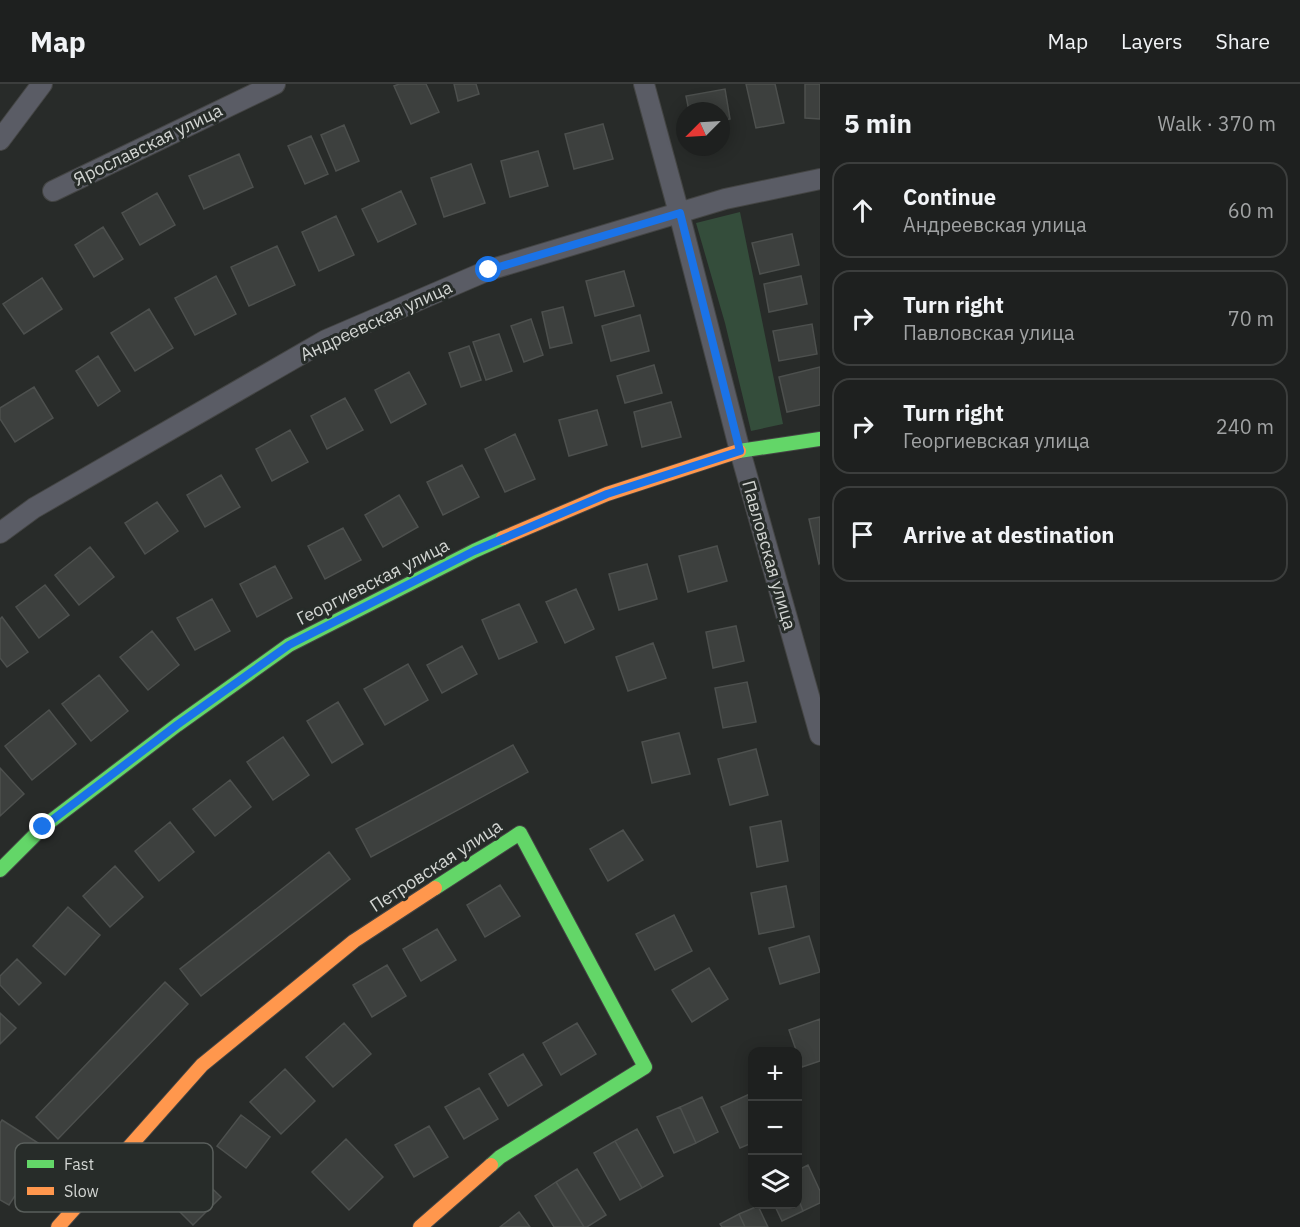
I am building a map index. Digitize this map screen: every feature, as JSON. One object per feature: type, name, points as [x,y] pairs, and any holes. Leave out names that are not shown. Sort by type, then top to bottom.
[{"type":"street","points":[[0,141],[42,84]]},
{"type":"street","name":"Ярославская улица","points":[[53,191],[275,84]]},
{"type":"street","name":"Павловская улица","points":[[644,84],[680,213],[740,451],[817,712],[820,735]]},
{"type":"street","name":"Андреевская улица","points":[[0,533],[34,507],[326,340],[489,270],[725,199],[820,179]]},
{"type":"street","name":"Георгиевская улица","points":[[0,870],[43,827],[177,725],[289,645],[474,551],[607,494],[740,451],[820,439]]},
{"type":"street","name":"Петровская улица","points":[[133,1143],[202,1065],[354,941],[520,833],[645,1067],[500,1157],[420,1227]]},
{"type":"street","name":"Петровская улица","points":[[58,1227],[71,1212]]},
{"type":"green space","points":[[740,212],[783,424],[751,431],[725,323],[696,223]]},
{"type":"building","points":[[426,84],[439,112],[411,124],[394,86]]},
{"type":"building","points":[[454,84],[476,84],[479,94],[458,101]]},
{"type":"building","points":[[746,84],[775,84],[784,123],[756,128]]},
{"type":"building","points":[[805,84],[820,84],[820,119],[805,118]]},
{"type":"building","points":[[725,89],[727,102],[687,102],[686,96]]},
{"type":"building","points":[[603,124],[613,159],[574,169],[565,134]]},
{"type":"building","points":[[344,125],[359,161],[336,171],[321,135]]},
{"type":"building","points":[[311,136],[328,174],[305,184],[288,146]]},
{"type":"building","points":[[538,151],[548,186],[510,197],[501,161]]},
{"type":"building","points":[[239,154],[253,187],[204,209],[189,176]]},
{"type":"building","points":[[471,164],[485,203],[444,217],[431,178]]},
{"type":"building","points":[[401,191],[416,224],[378,242],[362,209]]},
{"type":"building","points":[[157,193],[175,225],[140,245],[122,213]]},
{"type":"building","points":[[336,216],[354,255],[319,271],[302,232]]},
{"type":"building","points":[[103,227],[123,259],[94,277],[75,245]]},
{"type":"building","points":[[792,234],[799,265],[760,274],[752,243]]},
{"type":"building","points":[[277,246],[295,285],[249,306],[231,267]]},
{"type":"building","points":[[624,271],[634,306],[595,316],[586,281]]},
{"type":"building","points":[[216,276],[236,314],[195,335],[175,298]]},
{"type":"building","points":[[801,276],[807,304],[769,312],[764,284]]},
{"type":"building","points":[[42,278],[62,309],[24,334],[3,304]]},
{"type":"building","points":[[563,307],[572,343],[550,348],[542,312]]},
{"type":"building","points":[[149,309],[173,348],[135,371],[111,333]]},
{"type":"building","points":[[640,315],[649,351],[611,361],[602,326]]},
{"type":"building","points":[[531,319],[543,355],[524,362],[511,326]]},
{"type":"building","points":[[812,324],[817,354],[779,361],[773,331]]},
{"type":"building","points":[[499,334],[512,371],[486,380],[473,342]]},
{"type":"building","points":[[469,346],[481,380],[461,387],[449,353]]},
{"type":"building","points":[[98,356],[120,391],[98,406],[76,371]]},
{"type":"building","points":[[654,365],[662,393],[625,403],[617,376]]},
{"type":"building","points":[[820,367],[820,405],[787,412],[779,377]]},
{"type":"building","points":[[409,372],[426,404],[391,423],[375,390]]},
{"type":"building","points":[[34,387],[53,418],[15,442],[0,419],[0,408]]},
{"type":"building","points":[[345,398],[363,430],[327,449],[311,416]]},
{"type":"building","points":[[671,402],[681,437],[642,447],[634,412]]},
{"type":"building","points":[[597,410],[607,445],[569,456],[559,420]]},
{"type":"building","points":[[290,430],[308,462],[272,481],[256,449]]},
{"type":"building","points":[[515,434],[535,479],[505,492],[485,449]]},
{"type":"building","points":[[462,465],[479,497],[443,515],[427,482]]},
{"type":"building","points":[[221,475],[240,507],[205,527],[187,495]]},
{"type":"building","points":[[399,495],[418,527],[383,547],[365,515]]},
{"type":"building","points":[[157,502],[178,531],[145,554],[125,523]]},
{"type":"building","points":[[820,517],[820,563],[819,564],[809,519]]},
{"type":"building","points":[[343,528],[361,560],[325,579],[308,546]]},
{"type":"building","points":[[717,546],[727,581],[688,592],[679,556]]},
{"type":"building","points":[[90,547],[114,577],[79,605],[55,575]]},
{"type":"building","points":[[647,564],[657,599],[619,610],[609,574]]},
{"type":"building","points":[[275,566],[292,598],[257,617],[240,584]]},
{"type":"building","points":[[45,585],[69,615],[39,638],[16,607]]},
{"type":"building","points":[[576,589],[594,629],[565,643],[546,602]]},
{"type":"building","points":[[212,599],[230,631],[195,650],[177,618]]},
{"type":"building","points":[[519,604],[537,642],[499,659],[482,620]]},
{"type":"building","points":[[2,617],[28,652],[7,667],[0,658],[0,619]]},
{"type":"building","points":[[736,626],[744,661],[713,668],[706,632]]},
{"type":"building","points":[[152,631],[179,665],[148,690],[120,657]]},
{"type":"building","points":[[653,643],[666,678],[628,691],[616,657]]},
{"type":"building","points":[[462,646],[477,674],[442,693],[427,665]]},
{"type":"building","points":[[408,664],[428,700],[385,725],[364,689]]},
{"type":"building","points":[[99,675],[128,711],[91,741],[62,704]]},
{"type":"building","points":[[747,682],[756,722],[723,728],[715,688]]},
{"type":"building","points":[[338,702],[363,744],[332,763],[307,721]]},
{"type":"building","points":[[49,710],[76,744],[32,780],[5,746]]},
{"type":"building","points":[[679,733],[690,774],[652,783],[642,742]]},
{"type":"building","points":[[283,737],[309,775],[273,800],[247,762]]},
{"type":"building","points":[[513,745],[528,772],[371,857],[356,829]]},
{"type":"building","points":[[756,749],[768,795],[730,805],[718,759]]},
{"type":"building","points":[[0,768],[24,794],[0,816]]},
{"type":"building","points":[[230,780],[251,807],[215,836],[193,809]]},
{"type":"building","points":[[781,821],[788,861],[757,867],[750,827]]},
{"type":"building","points":[[170,822],[194,852],[159,881],[135,851]]},
{"type":"building","points":[[623,830],[643,860],[608,881],[590,849]]},
{"type":"building","points":[[329,852],[350,879],[201,996],[180,969]]},
{"type":"building","points":[[115,866],[143,897],[110,927],[83,896]]},
{"type":"building","points":[[500,885],[520,916],[485,937],[467,905]]},
{"type":"building","points":[[786,886],[794,927],[759,934],[751,893]]},
{"type":"building","points":[[68,907],[100,935],[65,975],[33,946]]},
{"type":"building","points":[[674,915],[692,951],[655,970],[636,934]]},
{"type":"building","points":[[437,929],[456,960],[421,981],[403,949]]},
{"type":"building","points":[[809,936],[820,972],[780,984],[769,948]]},
{"type":"building","points":[[17,959],[41,983],[19,1005],[0,985],[0,976]]},
{"type":"building","points":[[387,965],[406,996],[372,1017],[353,985]]},
{"type":"building","points":[[709,968],[728,999],[692,1022],[672,990]]},
{"type":"building","points":[[165,982],[188,1004],[58,1139],[36,1117]]},
{"type":"building","points":[[0,1013],[16,1028],[0,1044]]},
{"type":"building","points":[[820,1019],[820,1061],[802,1067],[802,1047],[795,1047],[789,1030]]},
{"type":"building","points":[[344,1023],[371,1054],[333,1087],[306,1057]]},
{"type":"building","points":[[577,1023],[596,1054],[561,1075],[543,1043]]},
{"type":"building","points":[[523,1054],[542,1085],[508,1106],[489,1074]]},
{"type":"building","points":[[285,1069],[315,1101],[281,1134],[250,1102]]},
{"type":"building","points":[[479,1088],[498,1119],[464,1139],[445,1107]]},
{"type":"building","points":[[748,1095],[748,1145],[740,1148],[721,1107]]},
{"type":"building","points":[[702,1097],[718,1132],[696,1143],[680,1107]]},
{"type":"building","points":[[680,1107],[696,1143],[674,1153],[657,1117]]},
{"type":"building","points":[[241,1115],[270,1137],[246,1168],[217,1146]]},
{"type":"building","points":[[2,1120],[38,1143],[15,1143],[15,1196],[9,1205],[0,1200],[0,1123]]},
{"type":"building","points":[[429,1126],[448,1157],[414,1177],[395,1145]]},
{"type":"building","points":[[637,1129],[663,1176],[642,1188],[615,1141]]},
{"type":"building","points":[[346,1139],[383,1177],[349,1210],[312,1172]]},
{"type":"building","points":[[615,1141],[642,1188],[620,1200],[594,1153]]},
{"type":"building","points":[[808,1165],[820,1191],[820,1203],[803,1211],[802,1208],[802,1168]]},
{"type":"building","points":[[577,1169],[606,1215],[587,1227],[584,1227],[556,1182]]},
{"type":"building","points":[[556,1182],[584,1227],[554,1227],[535,1196]]},
{"type":"building","points":[[213,1189],[221,1197],[213,1205]]},
{"type":"building","points":[[802,1208],[803,1211],[782,1221],[776,1209]]},
{"type":"building","points":[[751,1209],[759,1209],[768,1227],[745,1227],[739,1214]]},
{"type":"building","points":[[180,1212],[206,1212],[193,1225]]},
{"type":"building","points":[[519,1212],[530,1227],[500,1227]]},
{"type":"building","points":[[739,1214],[745,1227],[722,1227],[720,1224]]},
{"type":"traffic: fast","points":[[739,451],[820,439]]},
{"type":"traffic: fast","points":[[0,870],[43,827],[177,725],[289,645],[503,538]]},
{"type":"traffic: fast","points":[[435,888],[520,833],[645,1067],[500,1157],[491,1165]]},
{"type":"traffic: slow","points":[[503,538],[607,494],[739,451]]},
{"type":"traffic: slow","points":[[133,1143],[202,1065],[354,941],[435,888]]},
{"type":"traffic: slow","points":[[420,1227],[491,1165]]},
{"type":"traffic: slow","points":[[58,1227],[71,1212]]},
{"type":"route","points":[[43,827],[177,725],[289,645],[474,551],[607,494],[740,451],[680,213],[489,270]]}]
